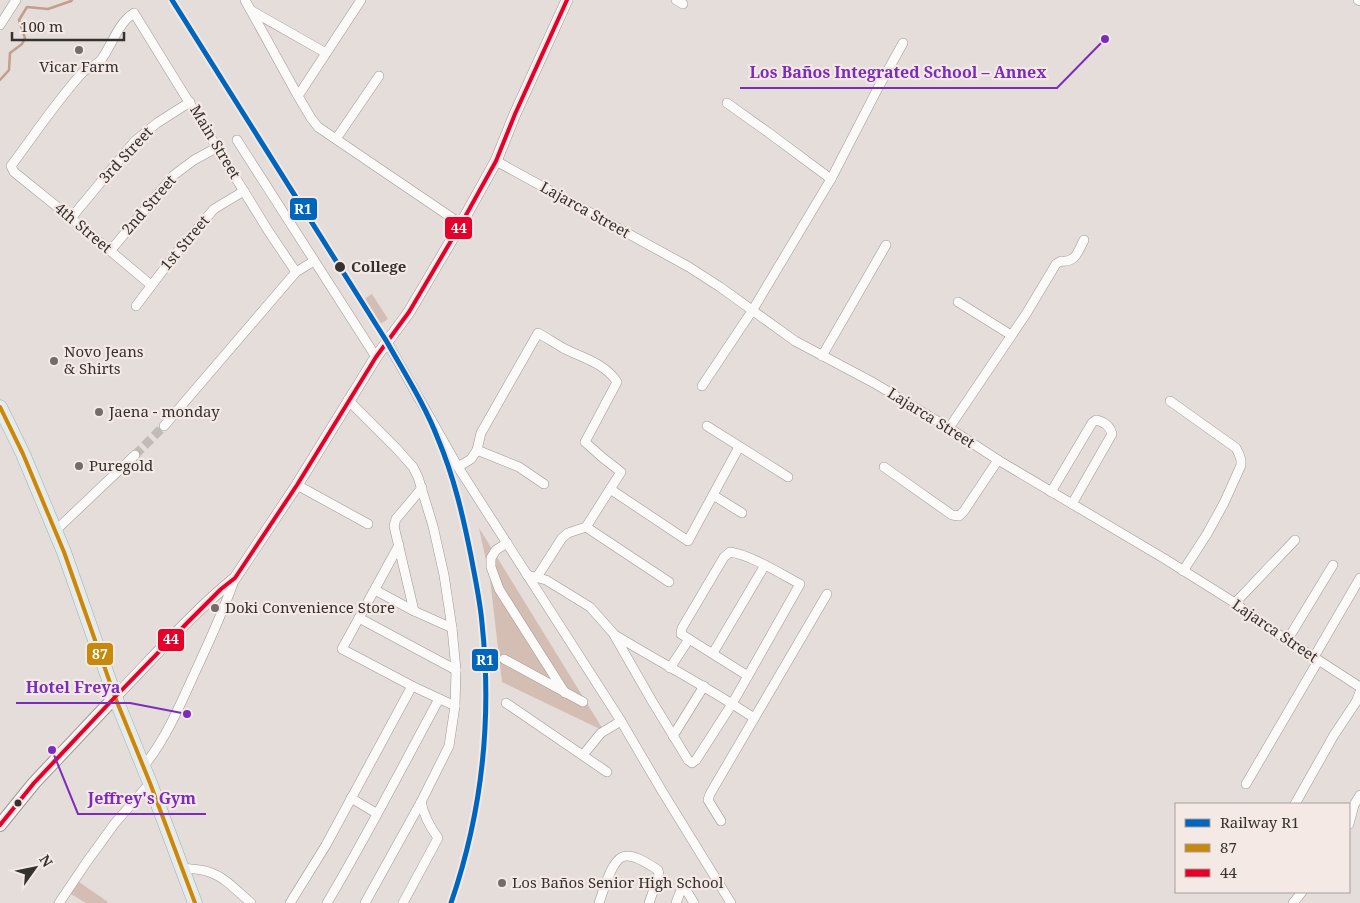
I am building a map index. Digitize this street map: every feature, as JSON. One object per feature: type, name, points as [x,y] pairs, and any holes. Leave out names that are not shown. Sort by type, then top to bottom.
[{"type":"main road","points":[[0,407],[23,454],[55,531],[115,697],[195,903]]},
{"type":"main road","points":[[0,825],[34,783],[115,697]]},
{"type":"street","points":[[0,25],[16,0]]},
{"type":"street","points":[[245,0],[298,96],[318,127],[461,224]]},
{"type":"street","points":[[298,96],[359,2],[348,0]]},
{"type":"street","points":[[143,767],[164,736],[184,697],[220,617],[235,578],[297,484],[348,400],[409,312],[496,161],[515,114],[567,0]]},
{"type":"street","points":[[251,11],[326,53]]},
{"type":"street","name":"Main Street","points":[[14,172],[11,166],[49,114],[84,71],[100,61],[127,18],[134,13],[296,272]]},
{"type":"street","points":[[702,386],[752,311],[830,179],[903,44]]},
{"type":"street","points":[[336,139],[379,76]]},
{"type":"street","name":"3rd Street","points":[[71,218],[136,141],[157,122],[190,102]]},
{"type":"street","points":[[727,103],[830,179]]},
{"type":"street","points":[[237,140],[376,358]]},
{"type":"street","name":"2nd Street","points":[[110,251],[174,175],[194,160],[218,147]]},
{"type":"street","name":"Lajarca Street","points":[[496,161],[689,267],[795,341],[874,383],[950,428],[998,460],[1236,603],[1258,621],[1360,687]]},
{"type":"street","name":"4th Street","points":[[14,172],[151,285]]},
{"type":"street","name":"1st Street","points":[[136,306],[173,256],[214,209],[244,191]]},
{"type":"street","points":[[950,428],[1026,314],[1056,264],[1061,261],[1068,262],[1071,260],[1084,240]]},
{"type":"street","points":[[822,356],[886,245]]},
{"type":"street","points":[[164,426],[296,272],[314,261]]},
{"type":"street","points":[[958,302],[1011,335]]},
{"type":"street","points":[[458,467],[471,459],[478,450],[481,433],[538,332],[612,374],[617,382],[585,442],[621,472],[586,527],[568,533],[562,538],[532,576]]},
{"type":"street","points":[[387,342],[458,467],[507,544],[532,576],[731,903]]},
{"type":"street","points":[[348,400],[396,448],[413,467],[418,477],[433,526],[444,574],[456,670],[456,706],[449,746],[421,802],[364,903]]},
{"type":"street","points":[[1170,401],[1236,448],[1241,460],[1241,465],[1224,503],[1183,571]]},
{"type":"street","points":[[1051,492],[1092,423],[1096,420],[1102,421],[1111,428],[1112,434],[1072,504]]},
{"type":"street","points":[[707,426],[788,477]]},
{"type":"street","points":[[610,489],[688,541],[739,447]]},
{"type":"street","points":[[478,450],[519,467],[544,484]]},
{"type":"street","points":[[55,531],[136,455]]},
{"type":"street","points":[[884,467],[952,515],[959,516],[998,460]]},
{"type":"street","points":[[297,484],[368,524]]},
{"type":"street","points":[[414,611],[394,526],[396,518],[422,488]]},
{"type":"street","points":[[713,495],[742,514]]},
{"type":"street","points":[[586,527],[669,582]]},
{"type":"street","points":[[1236,603],[1295,540]]},
{"type":"street","points":[[507,544],[496,550],[491,558],[491,567],[499,589],[565,693]]},
{"type":"street","points":[[399,545],[342,649],[412,686],[456,706]]},
{"type":"street","points":[[532,576],[546,580],[590,607],[613,633],[673,736],[688,760],[692,763],[696,760],[732,704],[748,676],[800,584],[765,565],[730,552],[724,557],[682,628],[681,634],[748,676]]},
{"type":"street","points":[[713,653],[765,565]]},
{"type":"street","points":[[1288,640],[1333,565]]},
{"type":"street","points":[[115,697],[194,616],[235,578]]},
{"type":"street","points":[[1246,784],[1360,578]]},
{"type":"street","points":[[375,590],[414,611],[452,628]]},
{"type":"street","points":[[721,821],[708,800],[827,594]]},
{"type":"street","points":[[359,618],[456,670]]},
{"type":"street","points":[[613,633],[670,668],[704,686],[754,718]]},
{"type":"street","points":[[670,668],[690,639]]},
{"type":"street","points":[[504,659],[583,702]]},
{"type":"street","points":[[290,903],[326,845],[412,686]]},
{"type":"street","points":[[673,736],[704,686]]},
{"type":"street","points":[[1296,803],[1334,735],[1356,702],[1360,692]]},
{"type":"street","points":[[327,903],[439,699]]},
{"type":"street","points":[[506,703],[607,772]]},
{"type":"street","points":[[583,755],[601,733],[621,721]]},
{"type":"street","points":[[59,903],[115,823],[150,783]]},
{"type":"street","points":[[1350,820],[1354,805],[1360,795]]},
{"type":"street","points":[[351,798],[376,813]]},
{"type":"street","points":[[403,903],[438,838],[428,823],[421,802]]},
{"type":"street","points":[[599,903],[612,868],[622,856],[630,856],[641,860],[658,870],[660,875],[648,903]]},
{"type":"street","points":[[182,868],[208,871],[215,874],[250,903]]},
{"type":"street","points":[[676,903],[683,885],[694,903]]},
{"type":"street","points":[[1293,903],[1301,893]]},
{"type":"shaded area","points":[[372,294],[388,319],[379,325],[363,300]]},
{"type":"shaded area","points":[[479,528],[604,731],[502,682],[490,579]]},
{"type":"shaded area","points":[[79,882],[108,902],[86,903],[71,894]]},
{"type":"waterway","points":[[0,80],[9,70],[10,53],[22,44],[25,38],[19,20],[27,7],[48,9],[72,0]]},
{"type":"tunnel","points":[[135,455],[164,426]]},
{"type":"rail line","name":"R1","points":[[172,0],[387,342],[433,426],[453,482],[468,541],[480,606],[486,694],[485,729],[477,800],[462,869],[451,903]]},
{"type":"transit line","name":"44","points":[[0,825],[34,783],[115,697],[221,589],[235,578],[297,485],[376,357],[409,312],[461,224],[496,161],[515,114],[567,0]]},
{"type":"transit line","name":"87","points":[[0,407],[23,454],[64,552],[115,697],[195,903]]},
{"type":"place","name":"Los Baños Integrated School – Annex","points":[[1105,39]]},
{"type":"place","name":"Vicar Farm","points":[[79,50]]},
{"type":"place","name":"College","points":[[340,267]]},
{"type":"place","name":"Novo Jeans & Shirts","points":[[54,361]]},
{"type":"place","name":"Jaena - monday","points":[[99,412]]},
{"type":"place","name":"Puregold","points":[[79,466]]},
{"type":"place","name":"Doki Convenience Store","points":[[215,608]]},
{"type":"place","name":"Hotel Freya","points":[[187,714]]},
{"type":"place","name":"Jeffrey's Gym","points":[[52,750]]},
{"type":"place","name":"Los Baños Senior High School","points":[[502,883]]}]
